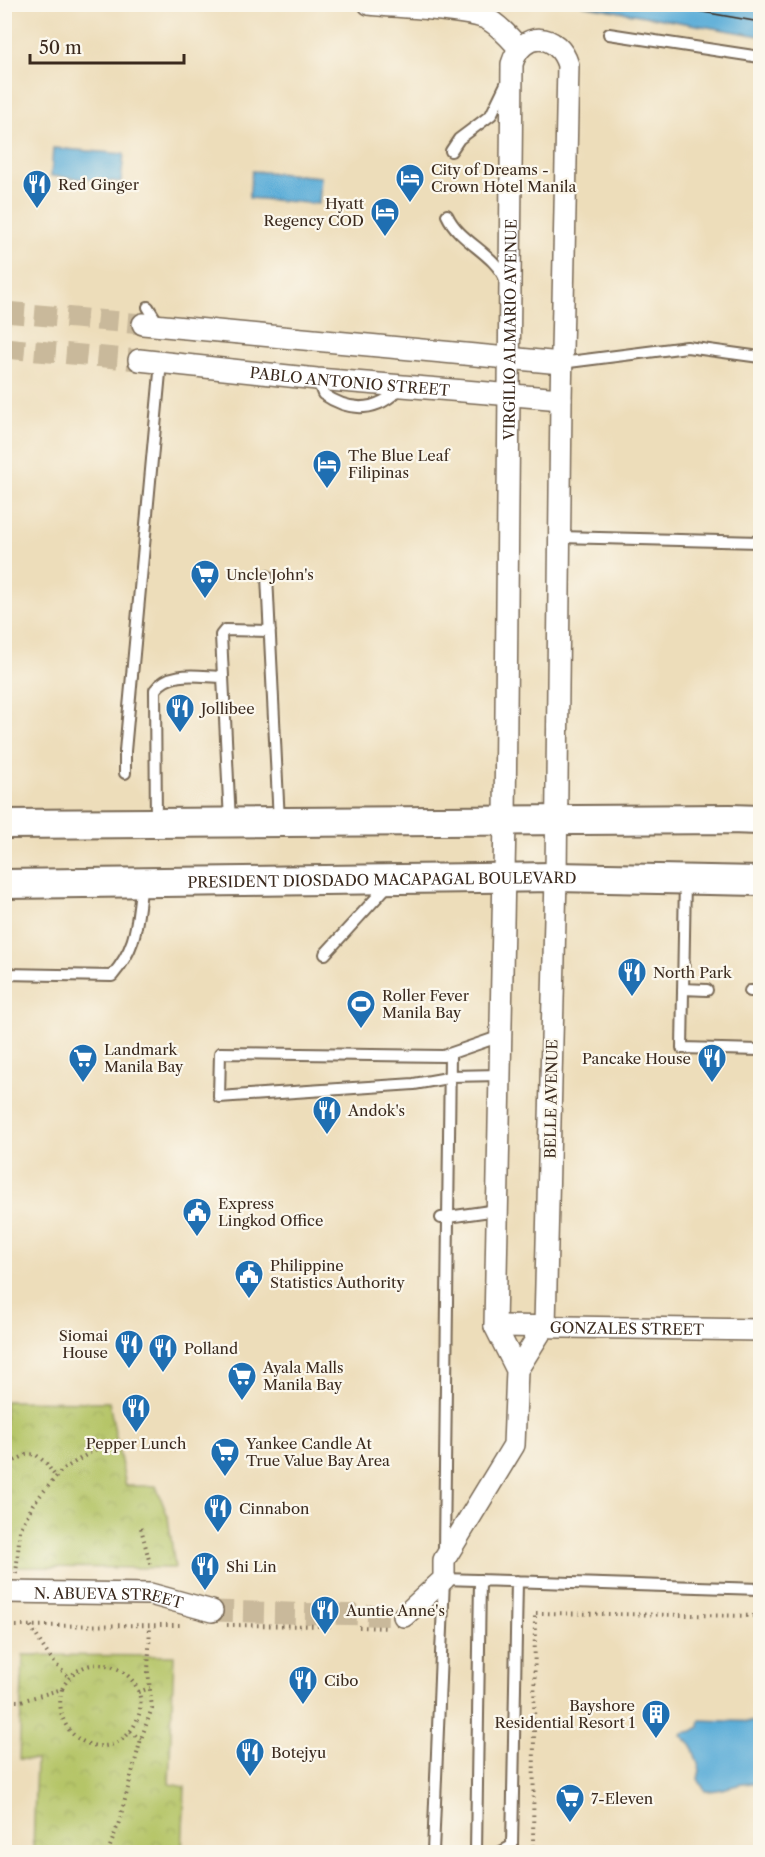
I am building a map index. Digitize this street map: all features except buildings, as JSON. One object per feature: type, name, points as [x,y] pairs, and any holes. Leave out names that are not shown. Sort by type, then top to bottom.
[{"type":"main road","points":[[4,824],[760,820]]},
{"type":"main road","name":"PRESIDENT DIOSDADO MACAPAGAL BOULEVARD","points":[[4,884],[556,877],[760,881]]},
{"type":"street","points":[[369,4],[464,14],[487,19],[505,32],[516,56],[536,39],[546,40],[555,44],[564,53],[568,65],[561,363],[557,821]]},
{"type":"street","name":"VIRGILIO ALMARIO AVENUE","points":[[505,821],[516,56]]},
{"type":"street","points":[[150,319],[561,363]]},
{"type":"street","name":"PABLO ANTONIO STREET","points":[[139,360],[317,379],[561,399]]},
{"type":"street","points":[[404,1616],[444,1570],[514,1446],[517,1370],[495,1326],[505,821]]},
{"type":"street","name":"BELLE AVENUE","points":[[545,1325],[557,821]]},
{"type":"street","points":[[517,1370],[545,1325]]},
{"type":"street","name":"GONZALES STREET","points":[[495,1326],[760,1330]]},
{"type":"street","name":"N. ABUEVA STREET","points":[[10,1592],[150,1594],[215,1618]]},
{"type":"lane","points":[[609,34],[760,57]]},
{"type":"lane","points":[[451,151],[459,139],[491,115],[502,96],[516,56]]},
{"type":"lane","points":[[447,215],[462,236],[495,262],[512,296]]},
{"type":"lane","points":[[561,363],[687,346],[760,357]]},
{"type":"lane","points":[[125,773],[125,751],[161,362]]},
{"type":"lane","points":[[559,537],[760,542]]},
{"type":"lane","points":[[267,576],[279,822]]},
{"type":"lane","points":[[230,822],[221,635],[223,632],[270,631]]},
{"type":"lane","points":[[156,823],[155,690],[161,681],[173,676],[224,677]]},
{"type":"lane","points":[[325,954],[393,879]]},
{"type":"lane","points":[[685,879],[682,1048],[760,1050]]},
{"type":"lane","points":[[4,974],[112,976],[130,951],[135,934],[142,883]]},
{"type":"lane","points":[[683,989],[707,990]]},
{"type":"lane","points":[[500,1075],[450,1076],[414,1084],[219,1097],[220,1053],[443,1056],[501,1036]]},
{"type":"lane","points":[[433,1852],[444,1570],[445,1218],[450,1054]]},
{"type":"lane","points":[[445,1218],[497,1210]]},
{"type":"lane","points":[[444,1570],[480,1580],[760,1589]]},
{"type":"lane","points":[[476,1852],[480,1580]]},
{"type":"lane","points":[[501,1852],[512,1846],[517,1581]]},
{"type":"path","points":[[10,1592],[20,1530],[33,1504],[55,1476],[96,1449]]},
{"type":"path","points":[[4,1466],[26,1455],[35,1454],[46,1463],[55,1476]]},
{"type":"path","points":[[141,1528],[151,1568]]},
{"type":"path","points":[[533,1852],[535,1613],[760,1616]]},
{"type":"path","points":[[215,1618],[331,1626]]},
{"type":"path","points":[[108,1852],[152,1708],[148,1672],[150,1625]]},
{"type":"path","points":[[4,1626],[184,1625]]},
{"type":"path","points":[[31,1626],[45,1652],[69,1677]]},
{"type":"path","points":[[90,1664],[114,1666],[125,1672],[133,1681],[141,1702],[140,1713],[130,1732],[120,1740],[102,1745],[84,1742],[73,1736],[65,1726],[60,1714],[59,1701],[62,1689],[69,1677],[90,1664]]},
{"type":"path","points":[[138,1692],[150,1688]]},
{"type":"path","points":[[4,1701],[21,1701],[62,1689]]},
{"type":"path","points":[[130,1732],[141,1739]]},
{"type":"green space","points":[[5,1401],[109,1402],[126,1486],[156,1486],[168,1517],[175,1568],[5,1567]]},
{"type":"green space","points":[[23,1655],[174,1656],[169,1784],[185,1787],[182,1852],[33,1852],[36,1760],[19,1759]]},
{"type":"water","points":[[581,5],[760,5],[760,36]]},
{"type":"water","points":[[53,148],[124,154],[121,182],[51,176]]},
{"type":"water","points":[[252,171],[321,177],[319,204],[249,198]]},
{"type":"water","points":[[700,1720],[760,1722],[760,1784],[752,1783],[705,1791],[698,1779],[700,1770],[692,1746],[681,1735],[699,1727]]},
{"type":"tunnel","points":[[4,312],[143,324]]},
{"type":"tunnel","points":[[4,348],[139,360]]},
{"type":"tunnel","points":[[212,1611],[404,1616]]},
{"type":"tram line","points":[[657,4],[760,22]]},
{"type":"tram line","points":[[742,4],[760,8]]},
{"type":"place","name":"City of Dreams - Crown Hotel Manila","points":[[410,204]]},
{"type":"place","name":"Red Ginger","points":[[37,210]]},
{"type":"place","name":"Hyatt Regency COD","points":[[385,238]]},
{"type":"place","name":"The Blue Leaf Filipinas","points":[[327,490]]},
{"type":"place","name":"Uncle John's","points":[[205,600]]},
{"type":"place","name":"Jollibee","points":[[180,734]]},
{"type":"place","name":"North Park","points":[[632,998]]},
{"type":"place","name":"Roller Fever Manila Bay","points":[[361,1030]]},
{"type":"place","name":"Landmark Manila Bay","points":[[83,1084]]},
{"type":"place","name":"Pancake House","points":[[712,1084]]},
{"type":"place","name":"Andok's","points":[[327,1136]]},
{"type":"place","name":"Express Lingkod Office","points":[[197,1238]]},
{"type":"place","name":"Philippine Statistics Authority","points":[[249,1300]]},
{"type":"place","name":"Siomai House","points":[[129,1370]]},
{"type":"place","name":"Polland","points":[[163,1374]]},
{"type":"place","name":"Ayala Malls Manila Bay","points":[[242,1402]]},
{"type":"place","name":"Pepper Lunch","points":[[136,1434]]},
{"type":"place","name":"Yankee Candle At True Value Bay Area","points":[[225,1478]]},
{"type":"place","name":"Cinnabon","points":[[218,1534]]},
{"type":"place","name":"Shi Lin","points":[[205,1592]]},
{"type":"place","name":"Auntie Anne's","points":[[325,1636]]},
{"type":"place","name":"Cibo","points":[[303,1706]]},
{"type":"place","name":"Bayshore Residential Resort 1","points":[[656,1740]]},
{"type":"place","name":"Botejyu","points":[[250,1778]]},
{"type":"place","name":"7-Eleven","points":[[570,1824]]}]
